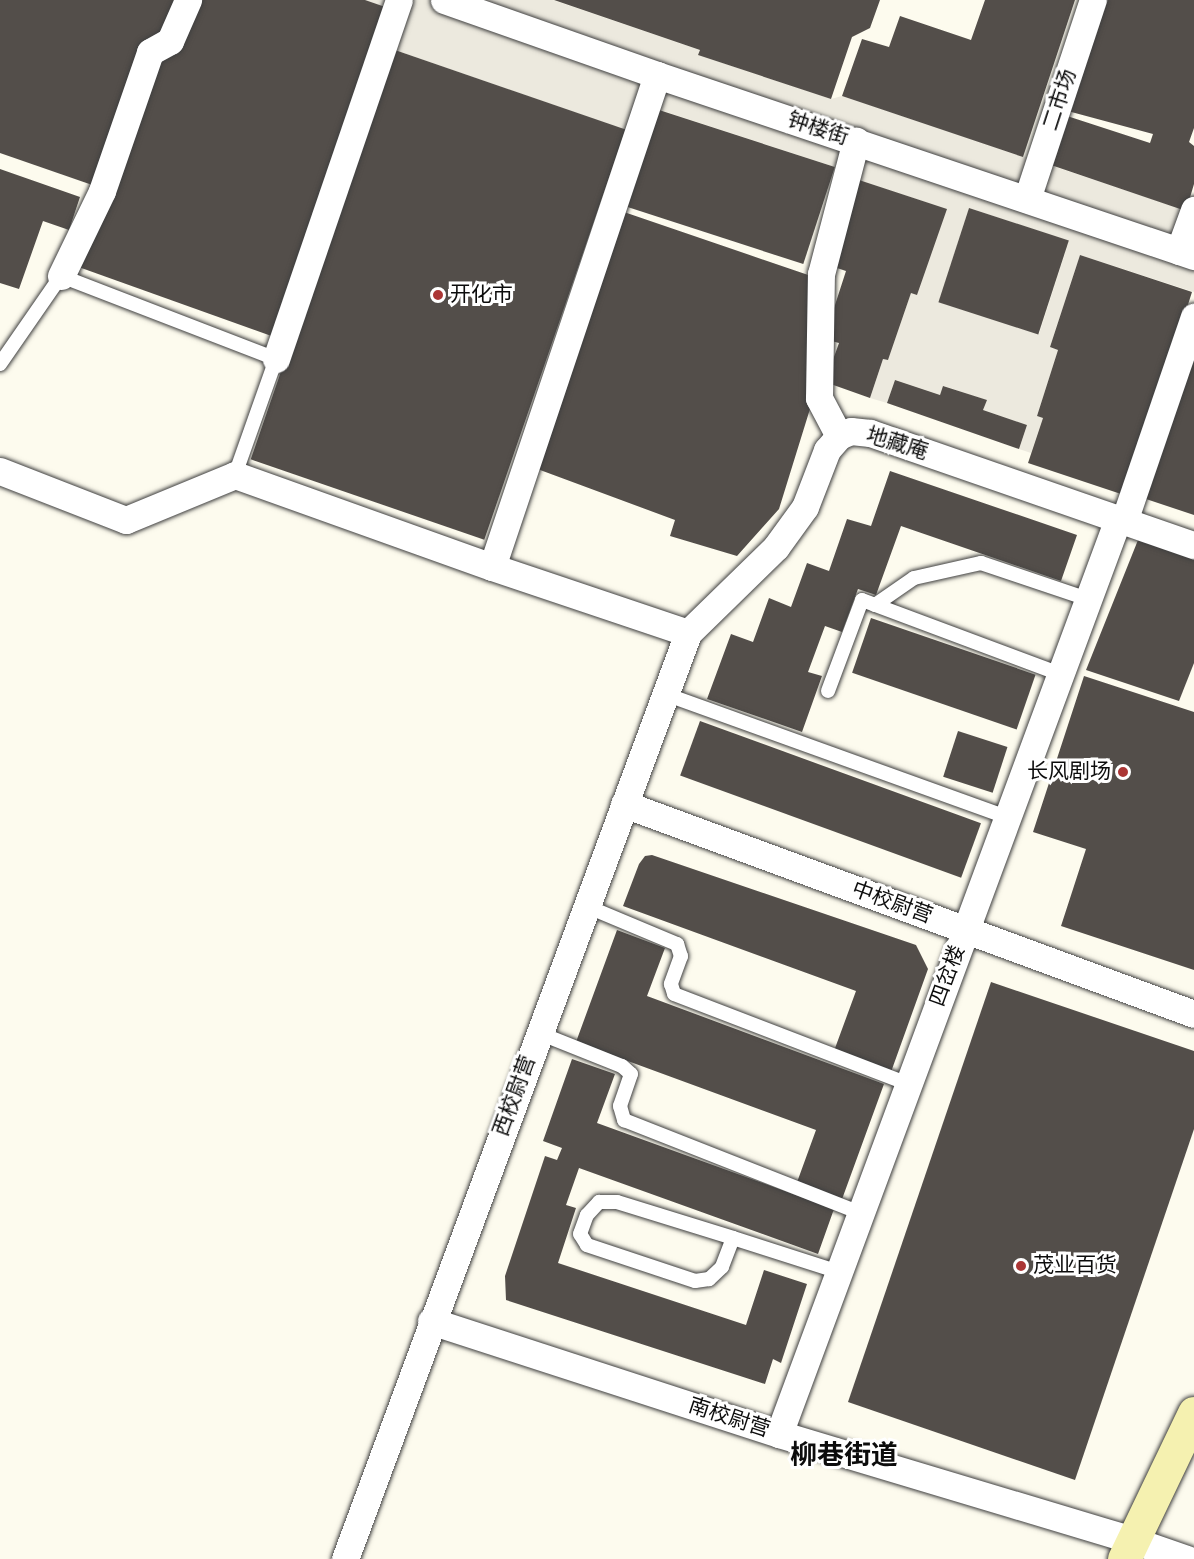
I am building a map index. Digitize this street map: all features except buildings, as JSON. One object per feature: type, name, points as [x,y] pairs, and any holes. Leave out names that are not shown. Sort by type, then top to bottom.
[{"type":"street","points":[[61,276],[102,191],[150,52],[170,41],[188,0]]},
{"type":"street","points":[[276,359],[399,0]]},
{"type":"street","name":"钟楼街","points":[[444,0],[657,75],[1187,253]]},
{"type":"street","name":"二市场","points":[[1027,199],[1093,0]]},
{"type":"street","points":[[492,567],[657,75]]},
{"type":"street","points":[[839,436],[819,398],[821,274],[856,141]]},
{"type":"street","points":[[1187,253],[1194,210]]},
{"type":"street","name":"四岔楼","points":[[779,1434],[1088,599],[1121,520],[1194,317]]},
{"type":"street","name":"地藏庵","points":[[688,633],[776,547],[805,507],[827,450],[839,436],[851,431],[870,433],[1194,545]]},
{"type":"street","points":[[0,471],[126,520],[236,475],[492,567],[688,633]]},
{"type":"street","name":"西校尉营","points":[[345,1559],[431,1321],[688,633]]},
{"type":"street","name":"中校尉营","points":[[624,804],[1194,1014]]},
{"type":"street","name":"南校尉营","points":[[431,1321],[1128,1549],[1186,1559]]},
{"type":"street","points":[[1128,1549],[1194,1413]]},
{"type":"lane","points":[[0,364],[61,276],[276,359],[236,475]]},
{"type":"lane","points":[[875,605],[914,578],[981,562],[1088,599]]},
{"type":"lane","points":[[828,691],[862,600],[1060,674]]},
{"type":"lane","points":[[665,694],[1007,817]]},
{"type":"lane","points":[[586,906],[677,944],[681,956],[671,984],[674,994],[908,1084]]},
{"type":"lane","points":[[539,1033],[622,1066],[631,1074],[620,1106],[624,1120],[860,1213]]},
{"type":"lane","points":[[733,1238],[722,1267],[709,1279],[695,1281],[587,1245],[580,1234],[587,1215],[599,1202],[617,1202],[733,1238],[839,1272]]},
{"type":"shaded area","points":[[365,0],[553,0],[700,50],[699,55],[831,99],[842,96],[1194,213],[1194,292],[1080,255],[1050,347],[1058,350],[1037,416],[1043,418],[1031,453],[1019,449],[1027,425],[983,410],[986,400],[944,386],[940,395],[895,380],[887,403],[870,398],[883,359],[888,360],[911,293],[946,209],[859,180],[835,167],[657,109],[625,130],[392,49]],"holes":[[[969,208],[1069,241],[1039,334],[939,302]]]},
{"type":"place","name":"开化市","points":[[438,295]]},
{"type":"place","name":"长风剧场","points":[[1123,772]]},
{"type":"place","name":"茂业百货","points":[[1021,1266]]},
{"type":"district","name":"柳巷街道","points":[[844,1457]]}]
